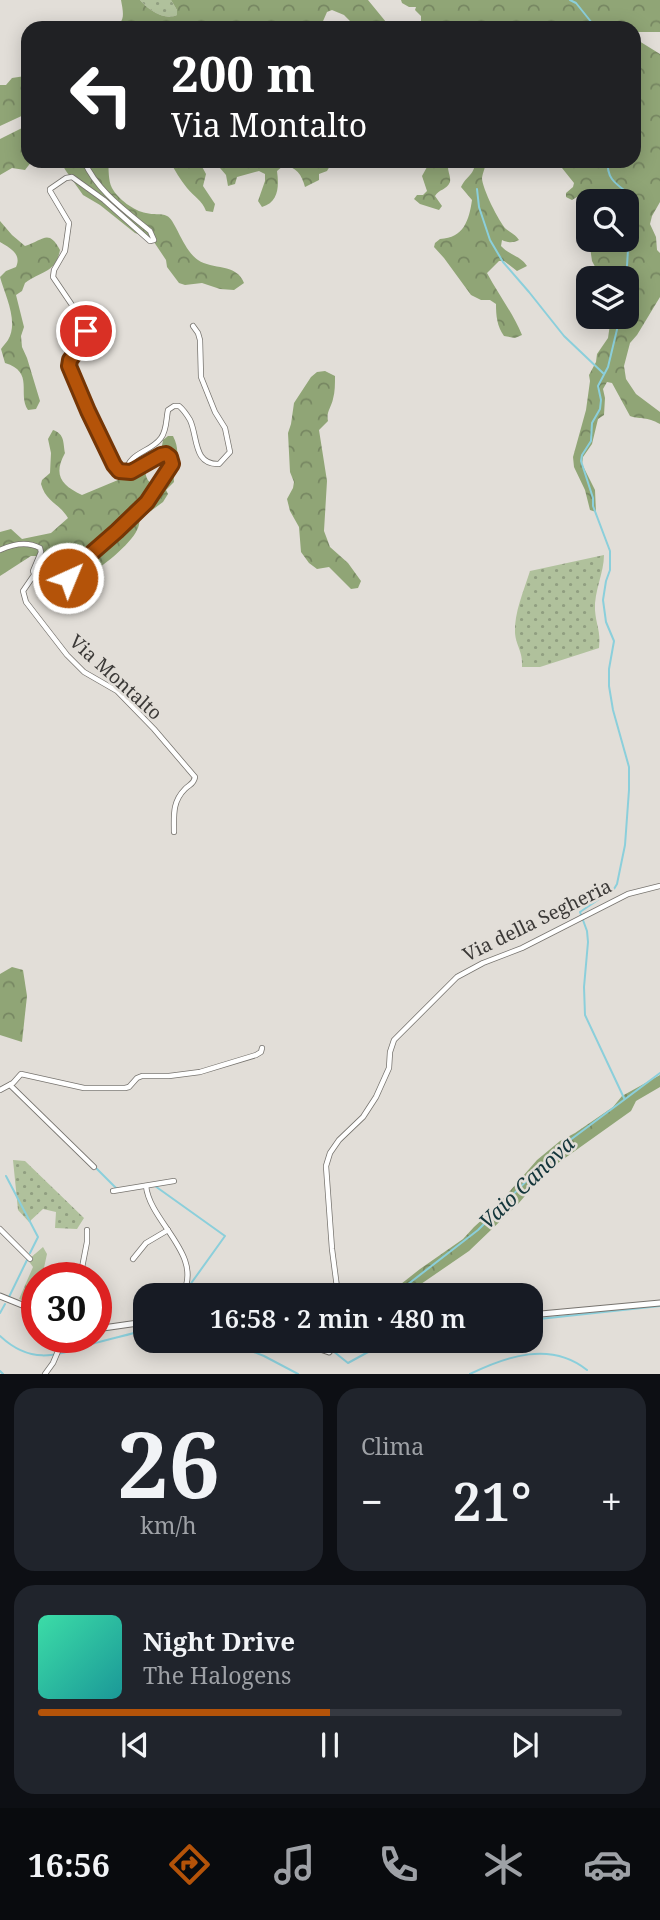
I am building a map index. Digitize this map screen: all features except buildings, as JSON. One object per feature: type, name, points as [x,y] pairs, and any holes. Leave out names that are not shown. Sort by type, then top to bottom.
[{"type":"street","points":[[34,576],[41,580],[68,578],[73,574],[147,502],[172,464],[166,454],[140,468],[119,471],[91,418],[69,366],[70,360],[87,336],[74,308],[53,277],[65,251],[69,223],[50,188],[66,177],[72,177],[104,200],[150,241],[154,240],[150,231],[112,200],[89,168]]},
{"type":"street","points":[[125,472],[132,458],[161,438],[166,428],[168,410],[174,406],[179,406],[190,420],[199,454],[204,461],[211,465],[219,464],[230,452],[225,428],[215,412],[201,377],[200,340],[193,326]]},
{"type":"street","name":"Via Montalto","points":[[0,550],[23,544],[40,548],[34,576],[23,591],[26,602],[52,638],[84,672],[117,691],[195,777],[195,781],[177,799],[174,832]]},
{"type":"street","name":"Via della Segheria","points":[[336,1283],[326,1166],[330,1153],[339,1140],[363,1117],[376,1097],[389,1068],[394,1040],[457,977],[483,963],[522,948],[628,894],[660,886]]},
{"type":"street","points":[[0,1090],[21,1074],[84,1088],[125,1088],[142,1076],[169,1076],[211,1070],[256,1055],[262,1048]]},
{"type":"street","points":[[9,1085],[94,1167]]},
{"type":"street","points":[[113,1191],[174,1181]]},
{"type":"street","points":[[146,1186],[149,1200],[184,1257],[187,1266],[186,1283]]},
{"type":"street","points":[[0,1229],[30,1259]]},
{"type":"street","points":[[83,1262],[87,1230]]},
{"type":"street","points":[[133,1259],[146,1243],[168,1230]]},
{"type":"street","points":[[0,1296],[21,1305]]},
{"type":"street","points":[[543,1314],[660,1303]]},
{"type":"street","points":[[112,1327],[133,1324]]},
{"type":"street","points":[[45,1374],[57,1353]]},
{"type":"green space","points":[[121,0],[140,0],[152,11],[167,17],[177,15],[171,0],[368,0],[385,21],[350,21],[332,10],[327,12],[323,21],[121,21]]},
{"type":"green space","points":[[140,0],[171,0],[177,15],[167,17],[157,13]]},
{"type":"green space","points":[[401,0],[660,0],[660,32],[641,32],[641,21],[421,21],[416,7],[402,3]]},
{"type":"green space","points":[[641,42],[660,54],[660,202],[650,224],[660,253],[660,297],[630,343],[624,366],[626,379],[636,394],[660,412],[660,424],[630,416],[612,383],[607,382],[603,389],[604,415],[598,419],[592,444],[583,457],[582,464],[595,490],[596,512],[590,510],[585,490],[574,467],[573,457],[586,410],[589,375],[597,354],[608,338],[609,329],[639,329],[639,266],[595,266],[591,252],[639,252],[639,189],[576,189],[576,198],[572,200],[566,197],[566,193],[574,183],[562,168],[641,168]]},
{"type":"green space","points":[[21,77],[21,116],[0,126],[0,85],[6,85],[12,78]]},
{"type":"green space","points":[[21,128],[21,168],[27,168],[25,170],[12,168],[0,175],[0,139]]},
{"type":"green space","points":[[64,168],[108,168],[111,185],[122,200],[141,212],[170,218],[188,249],[198,260],[236,272],[244,283],[234,290],[202,283],[179,283],[154,242],[135,233],[83,195]]},
{"type":"green space","points":[[174,168],[203,168],[206,174],[203,186],[215,204],[213,212],[206,211]]},
{"type":"green space","points":[[220,168],[281,168],[277,171],[278,188],[275,197],[262,207],[258,201],[265,174],[259,171],[237,177],[235,184],[228,186],[226,175]]},
{"type":"green space","points":[[292,168],[329,168],[319,174],[319,180],[305,187],[298,172]]},
{"type":"green space","points":[[426,168],[448,168],[449,185],[435,196],[442,206],[439,210],[420,204],[414,199],[427,191],[422,176]]},
{"type":"green space","points":[[474,168],[485,168],[483,183],[495,212],[506,229],[519,240],[502,240],[501,246],[527,266],[517,271],[504,261],[499,261],[487,273],[522,335],[515,338],[504,336],[497,321],[496,304],[471,295],[434,247],[440,239],[455,235],[464,227],[472,200],[461,187]]},
{"type":"green space","points":[[0,221],[25,246],[48,238],[56,243],[60,250],[55,263],[47,271],[25,283],[22,291],[16,295],[24,327],[22,347],[40,401],[36,409],[28,410],[23,378],[14,367],[5,363],[1,349],[11,333],[12,317],[0,277],[16,267],[17,258],[14,252],[0,242]]},
{"type":"green space","points":[[325,371],[335,376],[335,379],[328,421],[319,430],[327,481],[324,531],[330,547],[348,563],[361,581],[358,588],[351,589],[329,567],[317,569],[301,552],[299,527],[287,499],[294,482],[290,472],[288,433],[294,403],[311,377],[317,372]]},
{"type":"green space","points":[[53,430],[62,436],[65,453],[60,467],[61,478],[82,495],[130,475],[146,463],[145,471],[149,482],[161,484],[165,461],[161,451],[163,440],[168,436],[173,436],[177,449],[174,482],[166,490],[168,494],[163,502],[140,519],[134,536],[122,549],[86,576],[71,568],[40,576],[35,567],[41,556],[31,556],[0,576],[0,532],[11,529],[22,539],[51,533],[68,518],[49,499],[41,484],[50,473],[51,453],[48,439]]},
{"type":"green space","points":[[604,555],[595,603],[599,648],[540,667],[522,667],[515,625],[530,571]]},
{"type":"green space","points":[[12,967],[23,970],[27,996],[22,1042],[0,1035],[0,974]]},
{"type":"green space","points":[[660,1075],[660,1087],[636,1101],[631,1111],[558,1163],[469,1251],[422,1283],[402,1283],[463,1239],[497,1206],[537,1160],[560,1141],[613,1107],[622,1096]]},
{"type":"green space","points":[[13,1160],[25,1161],[84,1218],[77,1229],[55,1228],[56,1212],[43,1209],[29,1222],[18,1210]]},
{"type":"green space","points":[[43,1247],[47,1254],[45,1262],[28,1260]]},
{"type":"waterway","points":[[570,0],[576,3],[590,21]]},
{"type":"waterway","points":[[608,168],[610,176],[623,189]]},
{"type":"waterway","points":[[477,189],[479,207],[490,240],[503,262],[564,336],[604,374]]},
{"type":"waterway","points":[[627,266],[628,252]]},
{"type":"waterway","points":[[617,329],[608,367],[598,386],[600,409],[592,423],[591,441],[581,461],[593,506],[610,551],[610,570],[603,600],[606,622],[614,641],[609,686],[629,767],[629,790],[625,845],[617,884],[614,889],[580,912],[588,942],[584,987],[585,1015],[624,1098]]},
{"type":"waterway","name":"Vaio Canova","points":[[410,1283],[478,1230],[558,1149],[660,1073]]},
{"type":"waterway","points":[[96,1168],[117,1189]]},
{"type":"waterway","points":[[6,1176],[38,1237],[30,1253]]},
{"type":"waterway","points":[[155,1186],[225,1236],[191,1283]]},
{"type":"waterway","points":[[9,1297],[27,1260]]},
{"type":"waterway","points":[[0,1313],[5,1304]]},
{"type":"waterway","points":[[543,1319],[660,1306]]},
{"type":"waterway","points":[[0,1336],[22,1351],[44,1355],[66,1352],[133,1333]]},
{"type":"waterway","points":[[256,1353],[298,1374]]},
{"type":"waterway","points":[[336,1353],[348,1363],[366,1353]]},
{"type":"waterway","points":[[470,1374],[529,1354],[559,1356],[587,1370]]},
{"type":"waterway","points":[[0,1371],[3,1374]]},
{"type":"route","points":[[68,578],[147,502],[172,464],[166,454],[131,472],[119,471],[114,465],[69,366],[70,360],[87,336],[86,331]]}]
